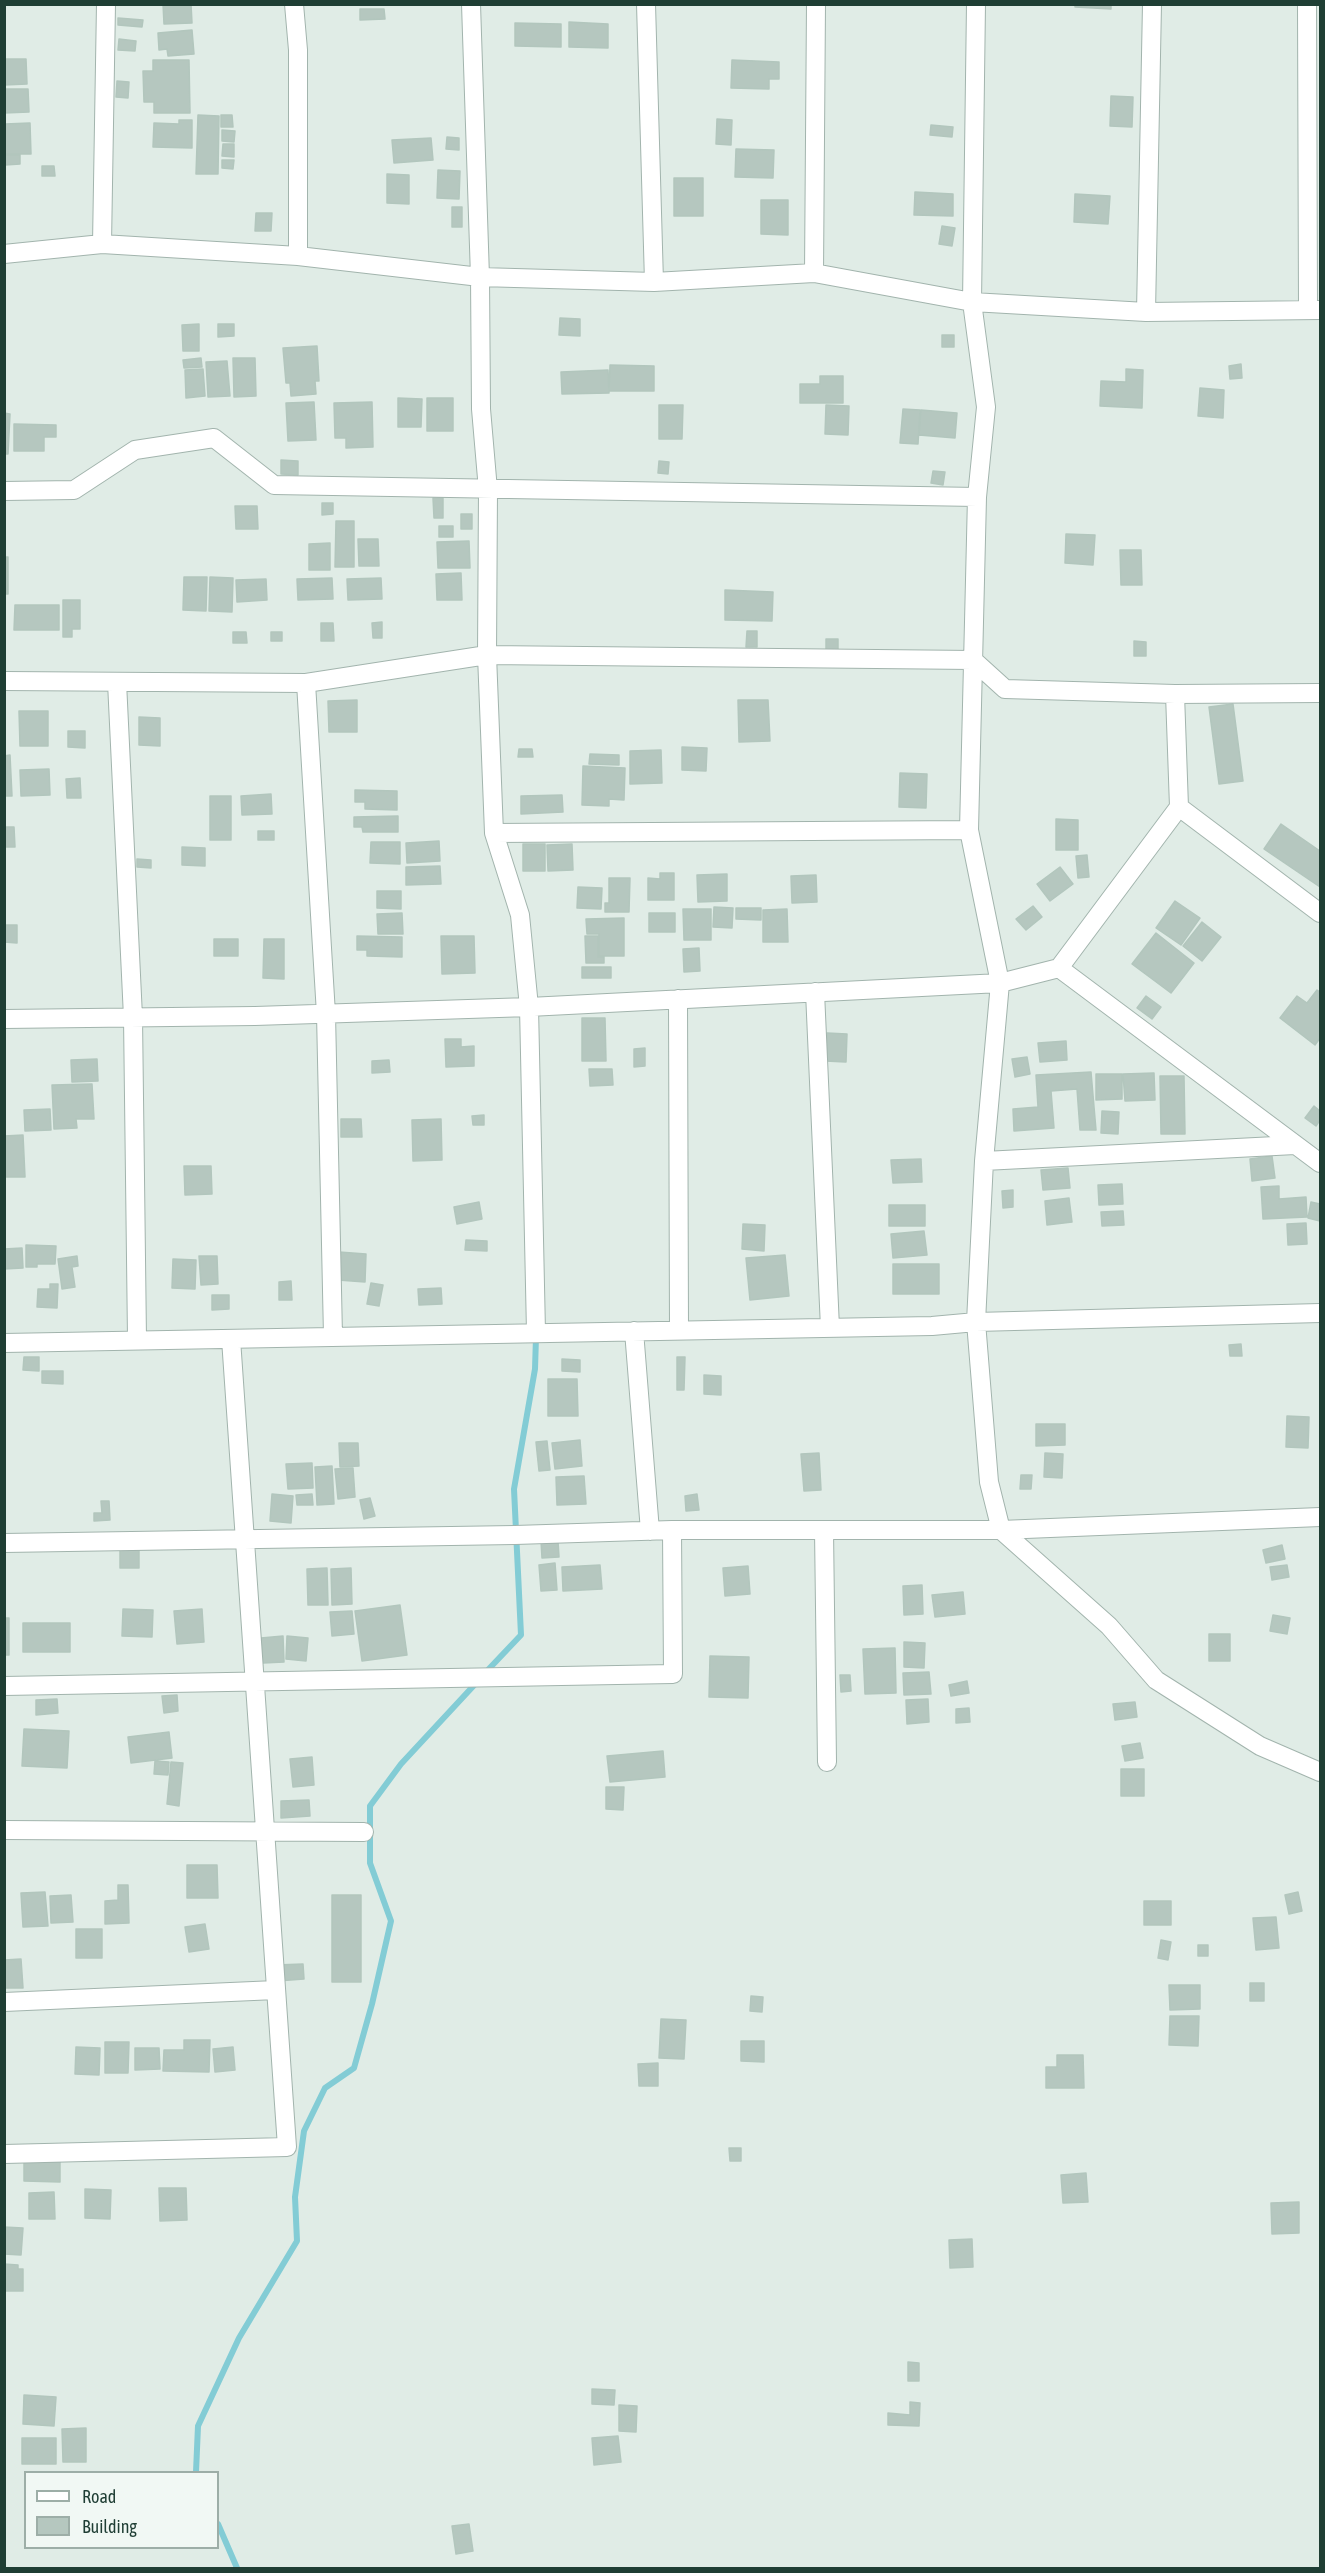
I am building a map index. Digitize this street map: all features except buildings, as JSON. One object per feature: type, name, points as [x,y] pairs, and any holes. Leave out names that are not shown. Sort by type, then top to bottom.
[{"type":"street","points":[[102,244],[106,4]]},
{"type":"street","points":[[294,4],[298,50],[298,256]]},
{"type":"street","points":[[471,4],[480,277],[481,409],[488,490],[487,656],[494,833],[520,915],[528,1007],[536,1332]]},
{"type":"street","points":[[646,4],[654,282]]},
{"type":"street","points":[[814,273],[816,4]]},
{"type":"street","points":[[976,4],[972,302],[986,407],[977,497],[969,830],[999,983],[984,1161],[976,1322],[989,1482],[1001,1530],[1109,1626],[1156,1680],[1260,1746],[1320,1772]]},
{"type":"street","points":[[1146,312],[1152,4]]},
{"type":"street","points":[[4,254],[102,244],[298,256],[480,277],[654,282],[814,273],[972,302],[1146,312],[1314,310],[1307,4]]},
{"type":"street","points":[[4,491],[74,490],[135,450],[214,438],[274,485],[977,497]]},
{"type":"street","points":[[4,681],[306,683],[487,656],[973,660],[1005,689],[1175,694],[1320,693]]},
{"type":"street","points":[[117,682],[133,1017],[137,1339]]},
{"type":"street","points":[[306,683],[326,1014],[333,1336]]},
{"type":"street","points":[[4,1019],[326,1014],[528,1007],[999,983],[1059,968],[1179,807],[1175,694]]},
{"type":"street","points":[[1179,807],[1320,913]]},
{"type":"street","points":[[494,833],[969,830]]},
{"type":"street","points":[[1059,968],[1320,1163]]},
{"type":"street","points":[[815,992],[830,1328]]},
{"type":"street","points":[[678,999],[679,1330]]},
{"type":"street","points":[[984,1161],[1295,1145]]},
{"type":"street","points":[[4,1342],[932,1326],[976,1322],[1320,1313]]},
{"type":"street","points":[[634,1331],[650,1531]]},
{"type":"street","points":[[4,2154],[287,2147],[231,1339]]},
{"type":"street","points":[[4,1543],[672,1530],[1001,1530],[1320,1517]]},
{"type":"street","points":[[4,1686],[673,1674],[672,1530]]},
{"type":"street","points":[[824,1530],[827,1762]]},
{"type":"street","points":[[4,1830],[364,1832]]},
{"type":"street","points":[[4,2002],[276,1989]]},
{"type":"waterway","points":[[485,1673],[521,1635],[514,1489],[535,1369],[536,1337]]},
{"type":"waterway","points":[[196,2471],[198,2426],[239,2338],[297,2241],[295,2197],[304,2131],[325,2088],[354,2068],[372,2004],[391,1921],[370,1863],[370,1806],[401,1764],[478,1681]]},
{"type":"waterway","points":[[219,2526],[237,2568]]}]
